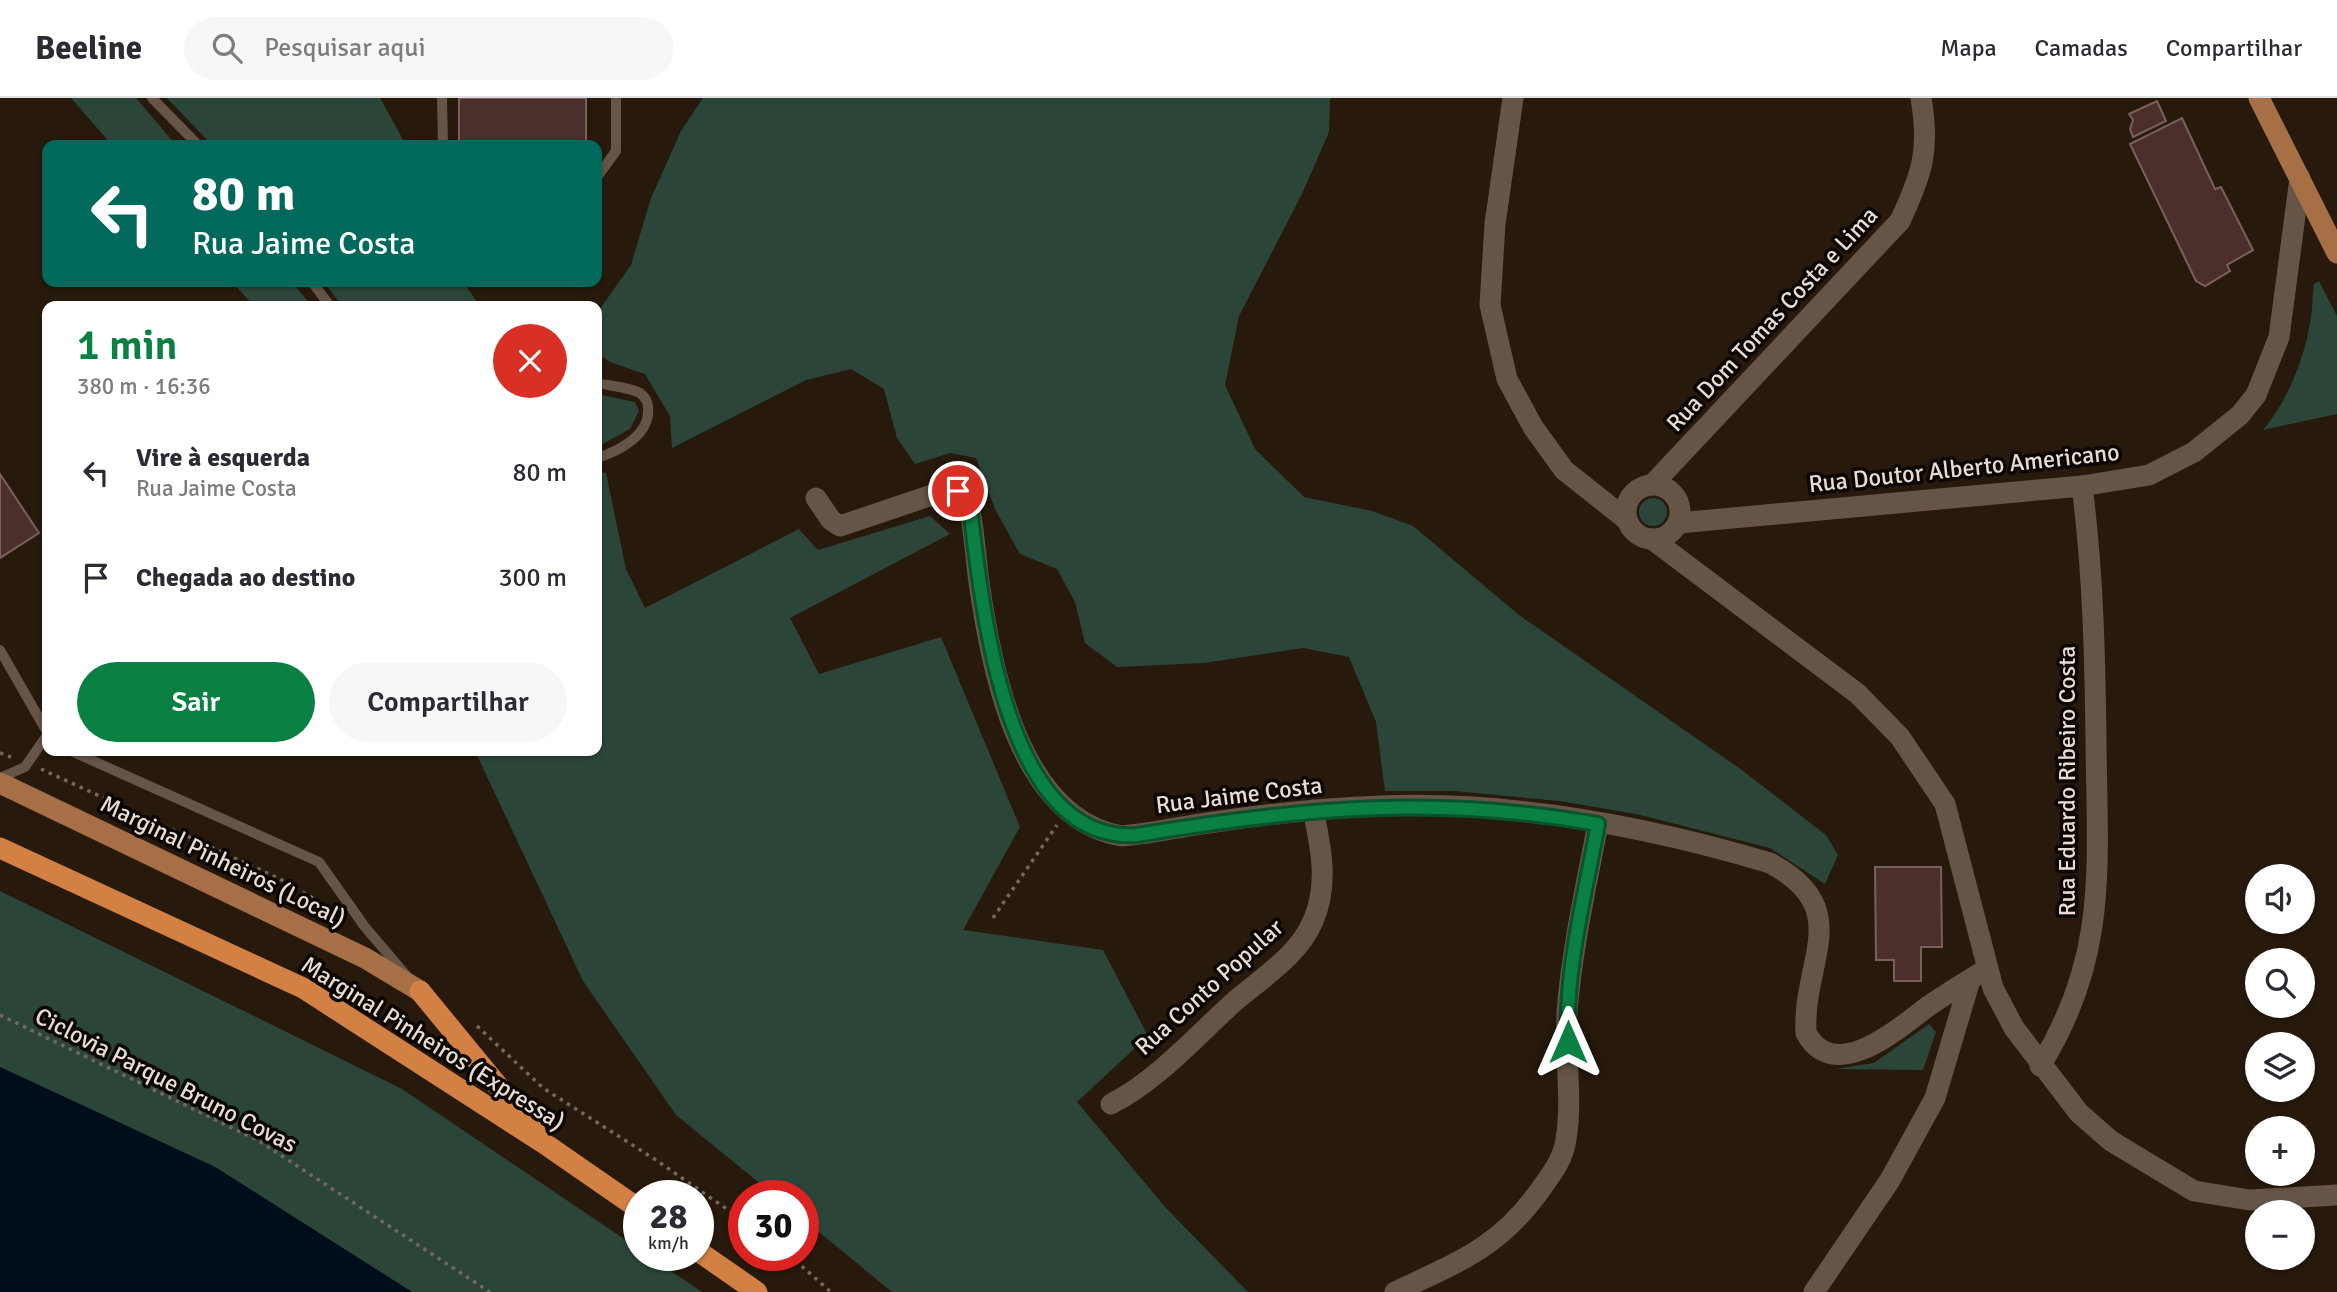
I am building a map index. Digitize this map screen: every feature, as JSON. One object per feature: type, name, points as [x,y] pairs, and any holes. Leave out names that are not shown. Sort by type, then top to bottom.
[{"type":"highway","name":"Marginal Pinheiros (Expressa)","points":[[0,848],[303,988],[548,1146],[623,1198]]},
{"type":"highway","points":[[420,990],[548,1146]]},
{"type":"highway","points":[[714,1262],[757,1292]]},
{"type":"main road","points":[[2259,98],[2337,253]]},
{"type":"main road","name":"Marginal Pinheiros (Local)","points":[[0,781],[365,958],[420,990]]},
{"type":"street","points":[[1513,98],[1495,224],[1490,305],[1507,379],[1533,426],[1564,470],[1627,520],[1637,534],[1670,527]]},
{"type":"street","name":"Rua Dom Tomas Costa e Lima","points":[[1631,496],[1660,488],[1681,455],[1900,221],[1920,177],[1927,132],[1921,98]]},
{"type":"street","name":"Rua Doutor Alberto Americano","points":[[1670,527],[1719,517],[2082,486],[2149,475],[2183,458],[2240,415],[2256,395],[2279,337],[2300,178]]},
{"type":"street","name":"Rua Eduardo Ribeiro Costa","points":[[2040,1066],[2059,1036],[2081,981],[2096,909],[2098,867],[2095,648],[2082,486]]},
{"type":"street","points":[[1660,488],[1677,555],[1858,694],[1900,737],[1945,804],[1979,974],[1930,1107],[1890,1180],[1814,1292]]},
{"type":"street","name":"Rua Jaime Costa","points":[[816,498],[831,520],[840,526],[947,490],[967,496],[979,585],[1008,712],[1035,774],[1066,812],[1094,829],[1122,836],[1313,810],[1382,806],[1455,807],[1511,811],[1637,830],[1770,863],[1804,887],[1816,904],[1820,918],[1805,1025],[1811,1042],[1829,1053],[1851,1052],[1881,1042],[1979,974]]},
{"type":"street","points":[[1591,492],[1631,496],[1626,508],[1627,520]]},
{"type":"street","name":"Rua Conto Popular","points":[[1111,1104],[1127,1096],[1161,1068],[1274,970],[1305,936],[1313,923],[1322,890],[1321,844],[1313,810]]},
{"type":"street","points":[[1395,1292],[1458,1262],[1506,1232],[1558,1165],[1566,1142],[1570,1096],[1567,1015],[1577,936],[1598,824]]},
{"type":"street","points":[[1979,974],[1993,988],[2014,1028],[2040,1066],[2079,1113],[2111,1141],[2194,1191],[2250,1200],[2337,1195]]},
{"type":"lane","points":[[152,98],[193,140]]},
{"type":"lane","points":[[442,98],[443,140]]},
{"type":"lane","points":[[602,170],[616,151],[616,98]]},
{"type":"lane","points":[[602,384],[640,393],[648,401],[649,412],[646,424],[637,437],[602,455]]},
{"type":"lane","points":[[0,650],[42,725]]},
{"type":"lane","points":[[0,781],[26,767],[42,742]]},
{"type":"lane","points":[[82,756],[319,862],[365,927],[420,990]]},
{"type":"path","points":[[993,918],[1066,812]]},
{"type":"path","name":"Ciclovia Parque Bruno Covas","points":[[0,1015],[259,1141],[490,1292]]},
{"type":"path","points":[[807,1271],[831,1292]]},
{"type":"green space","points":[[71,98],[136,98],[172,140],[108,140]]},
{"type":"green space","points":[[167,98],[380,98],[403,140],[207,140]]},
{"type":"green space","points":[[703,98],[1330,98],[1329,132],[1302,194],[1239,316],[1225,385],[1255,449],[1304,497],[1372,511],[1413,526],[1519,615],[1739,768],[1826,835],[1838,855],[1825,884],[1770,848],[1636,814],[1559,801],[1454,791],[1385,791],[1376,722],[1349,657],[1303,648],[1204,663],[1117,667],[1085,643],[1075,602],[1057,569],[1020,554],[995,509],[976,458],[950,453],[915,464],[897,438],[884,389],[851,369],[806,380],[672,448],[670,416],[645,374],[610,362],[602,356],[602,306],[631,265],[651,198],[681,131]]},
{"type":"green space","points":[[2319,281],[2337,316],[2337,414],[2263,430],[2281,405],[2300,362],[2311,317],[2314,284]]},
{"type":"green space","points":[[237,287],[296,287],[308,301],[249,301]]},
{"type":"green space","points":[[328,287],[467,287],[476,301],[338,301]]},
{"type":"green space","points":[[602,395],[635,402],[639,411],[630,429],[602,444]]},
{"type":"green space","points":[[602,473],[606,473],[626,569],[645,608],[799,529],[818,550],[930,516],[950,534],[790,618],[819,674],[941,637],[1020,827],[963,930],[1103,950],[1148,1036],[1077,1102],[1166,1208],[1248,1292],[892,1292],[819,1232],[819,1180],[756,1180],[676,1115],[583,981],[477,756],[602,756]]},
{"type":"green space","points":[[1653,498],[1663,502],[1667,512],[1663,522],[1653,526],[1643,522],[1639,512],[1643,502]]},
{"type":"green space","points":[[0,891],[402,1089],[623,1238],[623,1271],[671,1271],[702,1292],[412,1292],[215,1167],[0,1067]]},
{"type":"green space","points":[[1929,1024],[1936,1032],[1923,1070],[1836,1069],[1874,1063]]},
{"type":"water","points":[[0,1067],[215,1167],[412,1292],[0,1292]]},
{"type":"building","points":[[459,98],[586,98],[586,140],[459,140]]},
{"type":"building","points":[[2157,101],[2166,121],[2133,137],[2130,129],[2133,120],[2129,114]]},
{"type":"building","points":[[2182,118],[2215,189],[2221,187],[2253,250],[2227,265],[2230,271],[2205,286],[2196,281],[2130,144]]},
{"type":"building","points":[[0,474],[39,533],[0,558]]},
{"type":"building","points":[[1875,867],[1941,867],[1942,947],[1921,947],[1921,981],[1894,981],[1894,960],[1876,960]]},
{"type":"route","points":[[958,491],[967,496],[970,508],[979,585],[1008,712],[1035,774],[1046,790],[1066,812],[1094,829],[1122,836],[1137,835],[1313,810],[1382,806],[1511,811],[1598,824],[1577,936],[1567,1015],[1568,1042]]}]
